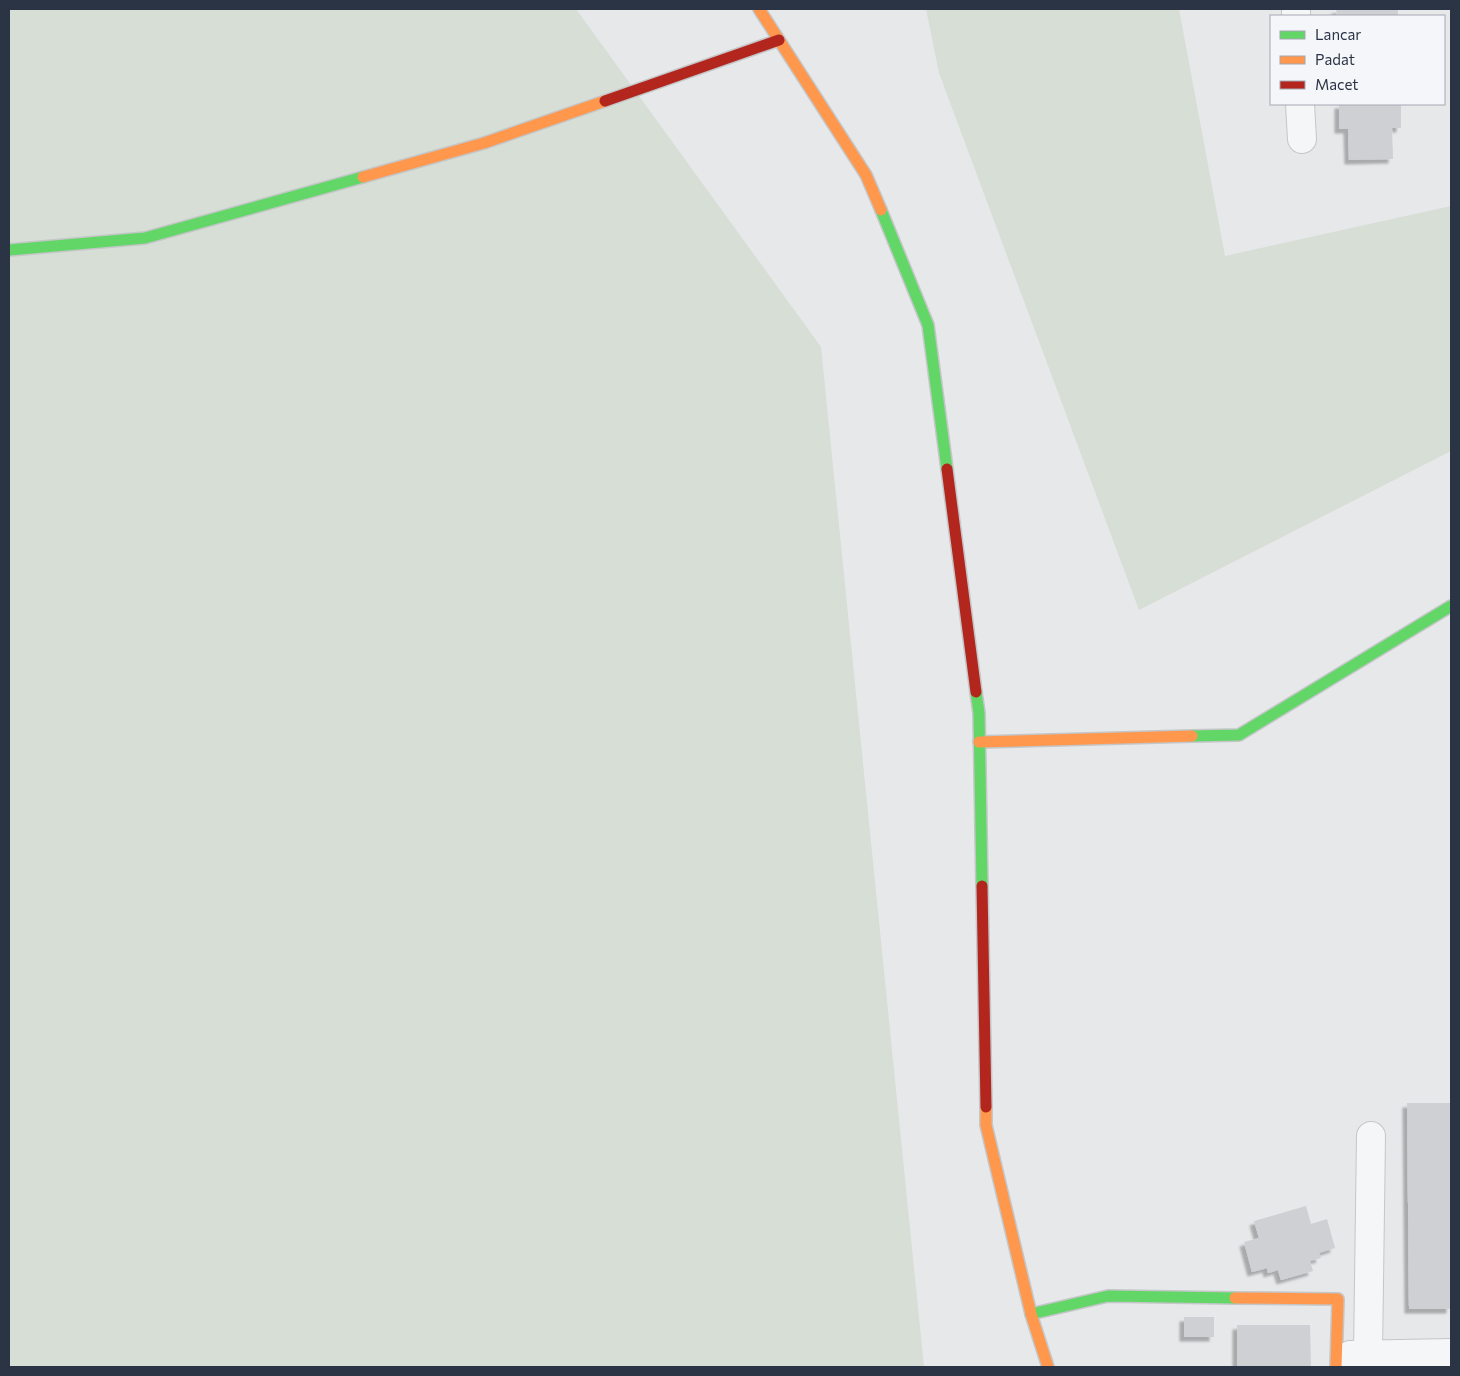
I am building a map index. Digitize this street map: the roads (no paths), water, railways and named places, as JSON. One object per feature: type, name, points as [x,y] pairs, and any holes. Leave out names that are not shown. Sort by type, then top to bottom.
[{"type":"street","points":[[759,9],[866,175],[928,325],[979,712],[986,1125],[1031,1314],[1048,1367]]},
{"type":"street","points":[[9,250],[145,238],[484,143],[779,40]]},
{"type":"street","points":[[1300,105],[1302,139]]},
{"type":"street","points":[[979,742],[1239,735],[1451,606]]},
{"type":"street","points":[[1368,1355],[1371,1136]]},
{"type":"street","points":[[1031,1314],[1108,1296],[1338,1299],[1336,1362],[1368,1355],[1451,1353]]}]
